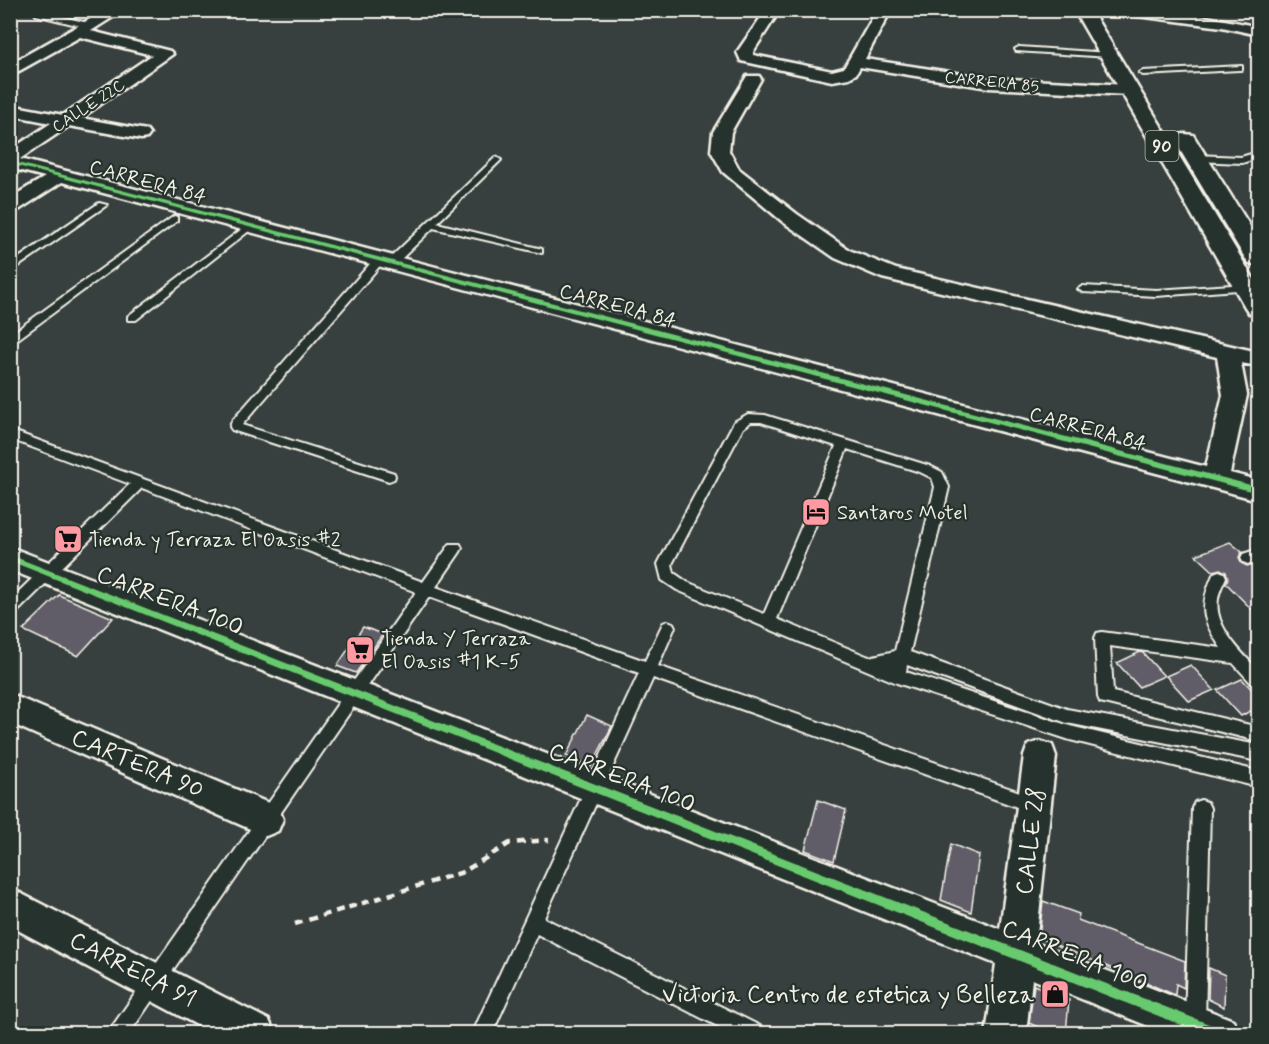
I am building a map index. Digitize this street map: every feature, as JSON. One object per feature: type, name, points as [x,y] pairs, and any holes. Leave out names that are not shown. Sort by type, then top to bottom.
[{"type":"highway","name":"90","points":[[1082,10],[1128,65],[1155,92]]},
{"type":"highway","name":"90","points":[[1102,10],[1128,65],[1253,297]]},
{"type":"highway","name":"90","points":[[1173,120],[1258,258]]},
{"type":"street","points":[[10,71],[117,10]]},
{"type":"street","points":[[773,10],[745,52],[746,58],[832,76],[843,75],[850,71],[884,10]]},
{"type":"street","points":[[1122,10],[1222,23],[1258,31]]},
{"type":"street","name":"CALLE 22C","points":[[10,160],[64,120],[165,54],[83,29]]},
{"type":"street","name":"CARRERA 85","points":[[855,62],[989,83],[1128,65]]},
{"type":"street","points":[[753,79],[722,132],[720,151],[732,172],[790,218],[842,254],[889,274],[1258,359]]},
{"type":"street","points":[[10,111],[141,134]]},
{"type":"street","name":"CARRERA 84","points":[[10,160],[1258,490]]},
{"type":"street","points":[[10,207],[60,175]]},
{"type":"street","points":[[1216,479],[1235,395],[1228,352]]},
{"type":"street","name":"CARRERA 100","points":[[10,558],[1016,952],[1203,1030]]},
{"type":"street","name":"CARTERA 90","points":[[10,708],[266,819]]},
{"type":"street","name":"CALLE 28","points":[[1006,1034],[1040,756]]},
{"type":"street","name":"CARRERA 91","points":[[10,906],[154,979],[255,1034]]},
{"type":"lane","points":[[39,13],[83,29]]},
{"type":"lane","points":[[1019,49],[1128,65],[1239,68]]},
{"type":"lane","points":[[1196,158],[1242,160],[1258,155]]},
{"type":"lane","points":[[389,476],[236,427],[244,415],[386,261],[430,224],[496,160]]},
{"type":"lane","points":[[10,268],[102,205]]},
{"type":"lane","points":[[10,341],[174,219]]},
{"type":"lane","points":[[430,224],[538,251]]},
{"type":"lane","points":[[132,318],[251,225]]},
{"type":"lane","points":[[1083,289],[1253,297]]},
{"type":"lane","points":[[897,676],[942,487],[937,475],[925,469],[761,418],[748,418],[738,425],[665,564],[667,576],[682,586],[897,676],[1070,734],[1258,779]]},
{"type":"lane","points":[[10,434],[426,590],[1034,805]]},
{"type":"lane","points":[[768,622],[843,444]]},
{"type":"lane","points":[[10,610],[140,483]]},
{"type":"lane","points":[[117,1034],[456,548]]},
{"type":"lane","points":[[1219,577],[1209,603],[1217,628],[1236,657],[1258,680]]},
{"type":"lane","points":[[482,1034],[668,627]]},
{"type":"lane","points":[[1236,657],[1102,638],[1106,697],[1258,734]]},
{"type":"lane","points":[[869,664],[902,657],[1067,716],[1258,753]]},
{"type":"lane","points":[[1201,807],[1203,1030]]},
{"type":"lane","points":[[532,922],[755,1034]]},
{"type":"path","points":[[295,924],[463,872],[510,843],[571,838]]},
{"type":"building","points":[[1230,542],[1242,552],[1239,557],[1241,563],[1247,566],[1254,564],[1258,568],[1258,616],[1226,583],[1228,578],[1226,572],[1220,569],[1213,571],[1196,555]]},
{"type":"building","points":[[59,595],[113,618],[78,656],[23,630]]},
{"type":"building","name":"Tienda Y Terraza El Oasis #1 K-5","points":[[363,627],[383,634],[356,673],[337,666]]},
{"type":"building","points":[[1140,652],[1164,676],[1139,687],[1117,663]]},
{"type":"building","points":[[1191,665],[1214,690],[1189,701],[1166,676]]},
{"type":"building","points":[[1242,679],[1258,696],[1258,707],[1241,716],[1217,690]]},
{"type":"building","points":[[587,715],[612,726],[591,767],[566,756]]},
{"type":"building","points":[[818,800],[846,810],[834,861],[805,850]]},
{"type":"building","points":[[951,844],[979,855],[971,912],[941,900]]},
{"type":"building","points":[[1043,901],[1079,914],[1078,920],[1185,961],[1184,988],[1176,984],[1175,995],[1039,938]]},
{"type":"building","points":[[1209,968],[1225,975],[1224,1007],[1208,999]]},
{"type":"building","points":[[1034,985],[1069,1000],[1066,1034],[1053,1034],[1029,1023]]},
{"type":"cycle path","points":[[10,162],[1258,490]]},
{"type":"cycle path","points":[[10,558],[1219,1034]]},
{"type":"place","name":"Santaros Motel","points":[[816,512]]},
{"type":"place","name":"Tienda y Terraza El Oasis #2","points":[[68,539]]},
{"type":"place","name":"Tienda Y Terraza El Oasis #1 K-5","points":[[360,650]]},
{"type":"place","name":"Victoria Centro de estetica y Belleza","points":[[1055,994]]}]
